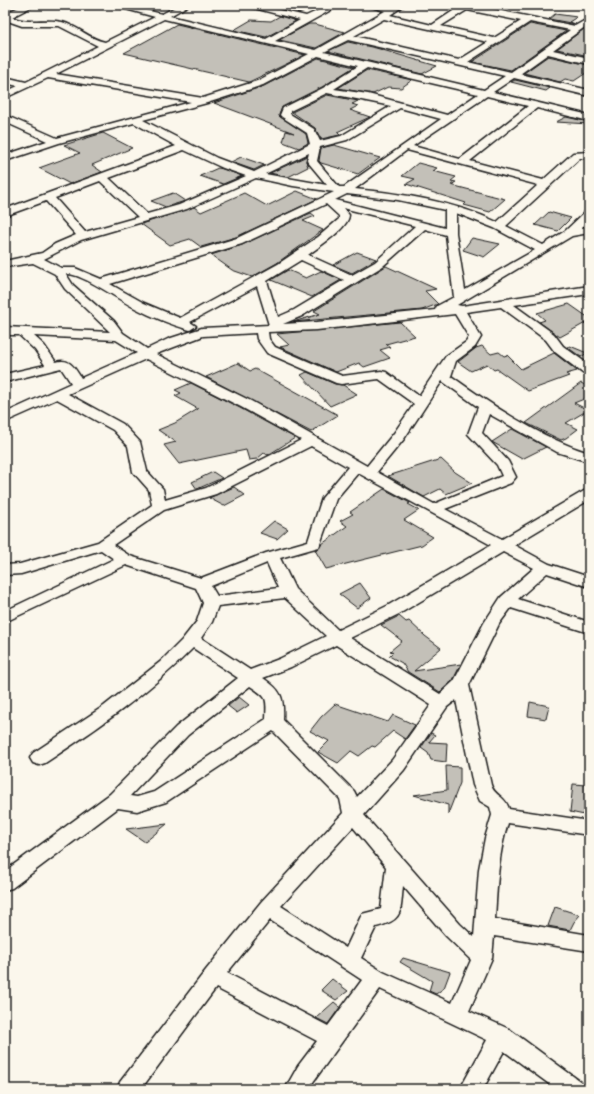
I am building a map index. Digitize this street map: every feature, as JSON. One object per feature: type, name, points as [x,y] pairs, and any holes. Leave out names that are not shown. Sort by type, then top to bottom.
[{"type":"street","points":[[32,5],[12,12],[8,15],[8,18],[31,25],[52,23],[65,25],[93,42],[106,45]]},
{"type":"street","points":[[116,5],[162,17],[318,52],[365,65],[589,118]]},
{"type":"street","points":[[5,95],[185,5]]},
{"type":"street","points":[[249,5],[307,19]]},
{"type":"street","points":[[268,41],[336,5]]},
{"type":"street","points":[[369,5],[396,8]]},
{"type":"street","points":[[434,27],[467,6],[576,29]]},
{"type":"street","points":[[5,158],[56,141],[204,101],[260,83],[347,37],[396,8]]},
{"type":"street","points":[[382,16],[496,40]]},
{"type":"street","points":[[459,64],[528,20]]},
{"type":"street","points":[[100,283],[236,241],[238,242],[347,190],[405,147],[546,52],[589,20]]},
{"type":"street","points":[[347,37],[589,93]]},
{"type":"street","points":[[546,52],[589,61]]},
{"type":"street","points":[[387,70],[413,53]]},
{"type":"street","points":[[336,188],[312,161],[317,145],[311,130],[285,115],[286,110],[326,90],[365,65]]},
{"type":"street","points":[[47,75],[204,101]]},
{"type":"street","points":[[5,80],[27,85]]},
{"type":"street","points":[[326,90],[353,93],[448,118]]},
{"type":"street","points":[[5,264],[35,259],[46,255],[59,246],[83,236],[183,207],[257,175],[317,145],[344,138],[399,105]]},
{"type":"street","points":[[462,162],[536,105]]},
{"type":"street","points":[[5,118],[56,141]]},
{"type":"street","points":[[135,120],[220,163],[257,175],[421,201],[450,208],[500,225],[543,250]]},
{"type":"street","points":[[5,214],[184,146]]},
{"type":"street","points":[[405,147],[545,184]]},
{"type":"street","points":[[500,225],[577,155],[589,155]]},
{"type":"street","points":[[102,177],[145,218]]},
{"type":"street","points":[[48,197],[83,236]]},
{"type":"street","points":[[328,200],[451,232]]},
{"type":"street","points":[[180,322],[225,300],[261,279],[300,255],[338,227],[344,219],[341,212],[328,200]]},
{"type":"street","points":[[103,545],[125,559],[202,584],[271,556],[314,544],[329,498],[399,436],[450,359],[471,344],[474,337],[459,303],[451,232],[450,208]]},
{"type":"street","points":[[5,418],[172,342],[202,332],[261,330],[276,326],[317,326],[435,313],[459,303],[569,234],[589,214]]},
{"type":"street","points":[[276,326],[353,280],[394,253],[424,225]]},
{"type":"street","points":[[569,234],[589,230]]},
{"type":"street","points":[[300,255],[353,280]]},
{"type":"street","points":[[35,259],[59,272],[69,287],[110,324],[119,336],[146,354],[246,404],[433,509],[544,567],[589,582]]},
{"type":"street","points":[[59,272],[70,270],[100,283],[140,306],[202,332]]},
{"type":"street","points":[[261,279],[276,326]]},
{"type":"street","points":[[459,303],[504,303],[589,290]]},
{"type":"street","points":[[504,303],[550,337],[559,349],[589,372]]},
{"type":"street","points":[[261,330],[263,338],[271,350],[306,366],[341,380],[380,375],[421,403]]},
{"type":"street","points":[[5,331],[119,336]]},
{"type":"street","points":[[22,331],[40,348],[52,366]]},
{"type":"street","points":[[450,359],[444,377],[485,406],[562,449],[589,458]]},
{"type":"street","points":[[5,378],[58,364],[67,366],[80,385]]},
{"type":"street","points":[[57,394],[118,427],[135,445],[140,472],[156,489],[159,507]]},
{"type":"street","points":[[433,509],[506,480],[509,477],[503,464],[475,434],[485,406]]},
{"type":"street","points":[[5,570],[21,569],[103,545],[159,507],[211,491],[310,441]]},
{"type":"street","points":[[5,882],[116,799],[182,731],[250,677],[286,662],[393,610],[589,494]]},
{"type":"street","points":[[271,556],[288,592],[336,637],[441,703]]},
{"type":"street","points":[[5,617],[125,559]]},
{"type":"street","points":[[128,1089],[213,976],[268,908],[398,766],[441,703],[461,685],[492,623],[507,601],[544,567]]},
{"type":"street","points":[[39,758],[162,670],[192,640],[209,614],[211,602],[202,584]]},
{"type":"street","points":[[211,602],[288,592]]},
{"type":"street","points":[[507,601],[589,628]]},
{"type":"street","points":[[192,640],[271,692],[275,702],[274,722],[328,778],[348,796],[353,815],[453,930],[482,958]]},
{"type":"street","points":[[457,1015],[482,958],[489,869],[494,838],[501,815],[498,803],[486,796],[482,785],[461,685]]},
{"type":"street","points":[[116,799],[125,803],[137,804],[160,797],[274,722]]},
{"type":"street","points":[[501,815],[589,828]]},
{"type":"street","points":[[350,960],[370,920],[386,916],[390,912],[396,866]]},
{"type":"street","points":[[268,908],[376,978],[501,1036],[573,1089]]},
{"type":"street","points":[[485,926],[589,943]]},
{"type":"street","points":[[213,976],[331,1038]]},
{"type":"street","points":[[296,1089],[331,1038],[376,978]]},
{"type":"street","points":[[471,1089],[501,1036]]},
{"type":"building","points":[[555,14],[577,17],[569,22],[576,24],[549,19]]},
{"type":"building","points":[[280,16],[296,21],[266,37],[234,30],[251,20],[271,21]]},
{"type":"building","points":[[177,24],[305,55],[249,82],[124,53]]},
{"type":"building","points":[[309,24],[315,24],[345,32],[316,48],[279,40]]},
{"type":"building","points":[[530,24],[566,31],[511,70],[472,62]]},
{"type":"building","points":[[588,26],[589,56],[557,49]]},
{"type":"building","points":[[348,42],[376,48],[437,66],[422,74],[328,51]]},
{"type":"building","points":[[548,56],[589,65],[589,71],[574,81],[565,79],[560,82],[524,73]]},
{"type":"building","points":[[318,58],[354,67],[322,87],[282,107],[279,116],[306,134],[308,143],[299,148],[283,142],[286,131],[294,133],[214,103],[264,86]]},
{"type":"building","points":[[367,70],[412,80],[401,88],[388,87],[373,94],[338,88]]},
{"type":"building","points":[[515,80],[550,88],[546,91],[511,82]]},
{"type":"building","points":[[327,95],[358,101],[352,104],[358,106],[350,110],[370,117],[337,132],[340,135],[321,139],[315,128],[292,112]]},
{"type":"building","points":[[566,117],[589,122],[589,124],[556,122]]},
{"type":"building","points":[[103,133],[132,148],[92,165],[102,172],[70,184],[39,168],[80,153],[64,145]]},
{"type":"building","points":[[334,145],[380,158],[358,174],[321,163],[319,161],[321,148]]},
{"type":"building","points":[[307,156],[306,161],[308,167],[288,177],[270,173]]},
{"type":"building","points":[[241,157],[264,165],[254,170],[231,162]]},
{"type":"building","points":[[418,163],[437,168],[433,171],[456,177],[451,181],[456,182],[451,185],[505,199],[490,212],[464,205],[466,203],[406,184],[415,179],[402,176]]},
{"type":"building","points":[[218,168],[242,176],[223,184],[200,176]]},
{"type":"building","points":[[297,191],[317,199],[236,237],[201,247],[190,239],[170,245],[141,224],[194,207],[201,212],[244,193],[267,206]]},
{"type":"building","points":[[173,193],[185,201],[166,207],[151,201]]},
{"type":"building","points":[[549,212],[571,218],[558,231],[535,225]]},
{"type":"building","points":[[311,213],[315,216],[303,221],[323,230],[277,263],[252,277],[232,270],[211,255],[242,245]]},
{"type":"building","points":[[472,238],[500,244],[484,257],[463,250]]},
{"type":"building","points":[[357,252],[376,259],[352,273],[333,265]]},
{"type":"building","points":[[386,266],[436,289],[425,291],[438,304],[422,310],[293,322],[320,314],[314,311]]},
{"type":"building","points":[[288,270],[306,278],[321,271],[341,280],[312,297],[271,280]]},
{"type":"building","points":[[569,304],[589,318],[589,321],[560,337],[539,322],[545,320],[537,313]]},
{"type":"building","points":[[400,322],[415,336],[386,344],[390,347],[380,350],[390,358],[364,367],[359,363],[336,372],[280,347],[289,345],[277,334]]},
{"type":"building","points":[[482,346],[491,354],[499,352],[504,356],[507,355],[521,369],[554,353],[577,371],[566,374],[569,376],[528,391],[497,369],[494,370],[487,364],[471,371],[458,362],[476,348]]},
{"type":"building","points":[[570,346],[587,353],[581,357],[567,347]]},
{"type":"building","points":[[238,363],[250,371],[255,369],[338,415],[311,432],[206,377]]},
{"type":"building","points":[[307,372],[335,384],[343,385],[357,394],[330,406],[301,375]]},
{"type":"building","points":[[191,383],[295,438],[268,455],[264,453],[257,459],[249,460],[246,450],[179,464],[164,445],[176,442],[158,430],[175,423],[198,409],[175,396],[181,393],[175,390]]},
{"type":"building","points":[[581,383],[589,387],[589,397],[574,403],[588,410],[566,423],[578,429],[566,438],[561,440],[526,423]]},
{"type":"building","points":[[512,429],[546,447],[522,459],[492,442]]},
{"type":"building","points":[[441,459],[455,472],[472,483],[446,494],[440,489],[424,497],[388,476]]},
{"type":"building","points":[[213,472],[222,478],[197,489],[192,482]]},
{"type":"building","points":[[234,487],[245,495],[224,506],[209,498]]},
{"type":"building","points":[[384,489],[410,503],[408,504],[419,510],[404,520],[433,537],[422,545],[326,569],[315,550],[347,526],[340,521],[353,514],[350,512]]},
{"type":"building","points":[[274,521],[288,529],[277,539],[260,533]]},
{"type":"building","points":[[360,583],[371,598],[357,608],[339,594]]},
{"type":"building","points":[[399,616],[406,622],[409,621],[441,648],[414,671],[461,664],[453,680],[440,692],[408,672],[402,663],[389,656],[393,652],[390,651],[402,641],[381,625]]},
{"type":"building","points":[[239,697],[249,705],[237,713],[228,706]]},
{"type":"building","points":[[530,702],[549,706],[546,719],[528,716]]},
{"type":"building","points":[[335,704],[388,722],[393,715],[415,725],[405,739],[393,731],[375,747],[372,746],[359,756],[351,751],[338,763],[318,752],[329,741],[310,731],[321,717]]},
{"type":"building","points":[[431,733],[435,735],[429,742],[447,743],[446,762],[431,760],[428,753],[421,748]]},
{"type":"building","points":[[446,766],[460,767],[460,783],[448,814],[448,805],[414,795],[447,790]]},
{"type":"building","points":[[573,784],[587,785],[589,816],[570,812]]},
{"type":"building","points":[[167,824],[145,842],[126,829]]},
{"type":"building","points":[[555,907],[580,915],[570,930],[548,926]]},
{"type":"building","points":[[403,958],[450,972],[444,988],[436,994],[429,991],[432,981],[400,962]]},
{"type":"building","points":[[332,979],[348,991],[336,1000],[321,990]]},
{"type":"building","points":[[334,1002],[340,1007],[328,1024],[316,1018]]}]
